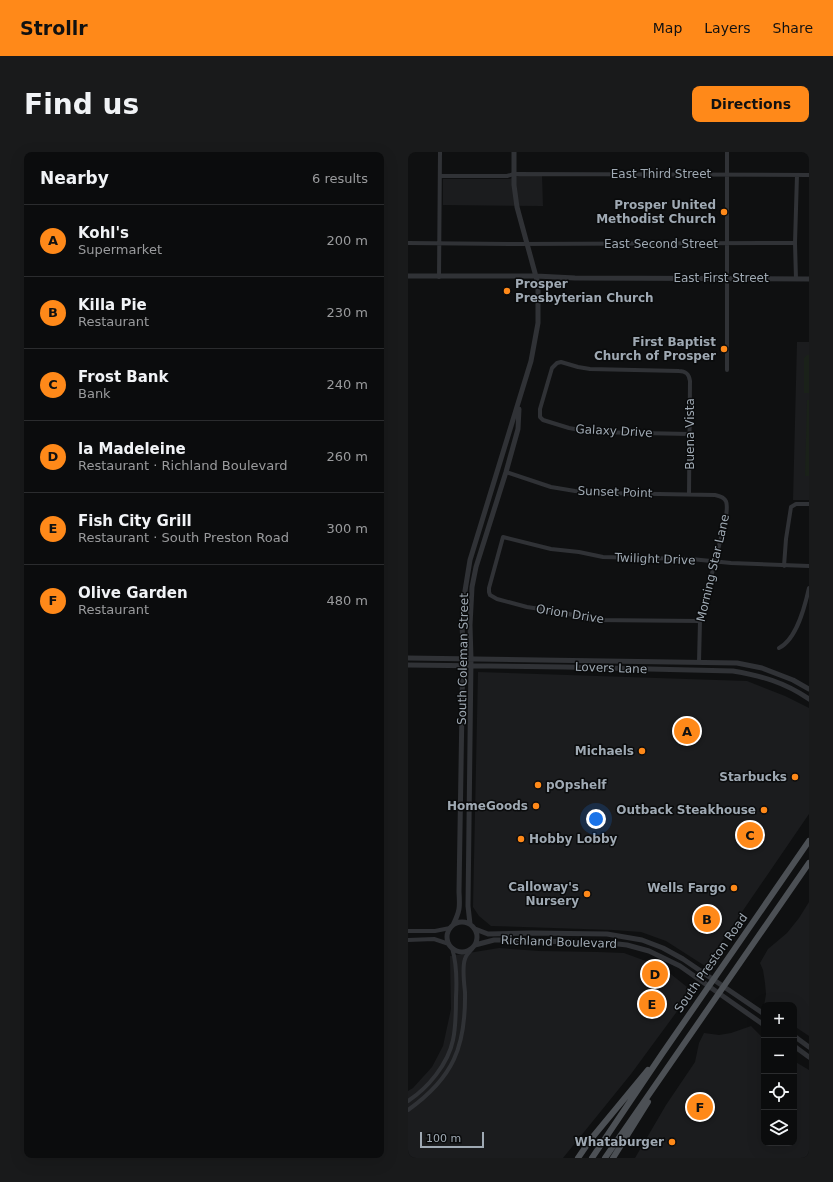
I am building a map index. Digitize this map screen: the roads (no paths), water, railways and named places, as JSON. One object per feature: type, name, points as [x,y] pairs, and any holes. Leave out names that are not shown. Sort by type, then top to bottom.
[{"type":"main road","name":"South Preston Road","points":[[592,1158],[809,841]]},
{"type":"main road","name":"South Preston Road","points":[[605,1158],[809,863]]},
{"type":"main road","points":[[578,1158],[591,1139],[640,1078],[662,1054]]},
{"type":"main road","points":[[613,1158],[642,1113],[662,1077]]},
{"type":"street","points":[[439,277],[440,152]]},
{"type":"street","name":"South Coleman Street","points":[[452,927],[460,907],[459,877],[463,659],[462,625],[464,597],[470,560],[531,361],[538,323],[538,292],[536,276],[517,207],[514,152]]},
{"type":"street","points":[[727,370],[726,303],[728,279],[728,152]]},
{"type":"street","name":"East Third Street","points":[[440,176],[507,176],[514,174],[809,175]]},
{"type":"street","points":[[796,279],[795,243],[797,175]]},
{"type":"street","name":"East Second Street","points":[[408,243],[795,243]]},
{"type":"street","name":"East First Street","points":[[408,276],[809,279]]},
{"type":"street","name":"Buena Vista","points":[[540,417],[540,409],[552,368],[557,363],[561,362],[590,369],[684,371],[688,374],[690,382],[689,494]]},
{"type":"street","name":"South Coleman Street","points":[[470,924],[468,906],[468,877],[471,666],[470,612],[472,587],[476,567],[518,429],[519,400]]},
{"type":"street","name":"Galaxy Drive","points":[[540,417],[543,420],[555,425],[591,432],[690,434]]},
{"type":"street","points":[[498,469],[506,472]]},
{"type":"street","name":"Sunset Point","points":[[506,472],[551,487],[575,492],[715,495],[721,496],[725,499]]},
{"type":"street","name":"Morning Star Lane","points":[[699,662],[700,621],[726,518],[727,505],[725,499]]},
{"type":"street","points":[[784,566],[790,511],[793,505],[809,504]]},
{"type":"street","name":"Twilight Drive","points":[[490,595],[489,588],[503,537],[551,549],[579,552],[603,557],[691,559],[715,562],[809,566]]},
{"type":"street","points":[[779,648],[785,645],[802,617],[809,588]]},
{"type":"street","name":"Orion Drive","points":[[490,595],[497,599],[527,607],[566,613],[594,620],[700,621]]},
{"type":"street","name":"Lovers Lane","points":[[408,658],[471,659],[733,671],[774,680],[795,690],[809,699]]},
{"type":"street","points":[[698,670],[699,662]]},
{"type":"street","name":"Lovers Lane","points":[[408,665],[471,666],[699,662],[737,664],[762,668],[793,680],[809,689]]},
{"type":"street","points":[[461,762],[470,763]]},
{"type":"street","points":[[461,769],[470,769]]},
{"type":"street","points":[[460,870],[469,871]]},
{"type":"street","points":[[459,877],[468,877]]},
{"type":"street","points":[[408,931],[439,931],[462,922],[470,924],[475,929],[478,937],[473,947],[466,955],[464,963],[465,995],[462,1038],[456,1057],[446,1074],[434,1088],[421,1101],[408,1110]]},
{"type":"street","points":[[408,1101],[430,1081],[439,1070],[453,1042],[455,1024],[456,964],[448,939],[448,934],[452,927]]},
{"type":"street","name":"Richland Boulevard","points":[[475,929],[488,934],[607,934],[642,940],[674,954],[761,1012]]},
{"type":"street","points":[[547,933],[547,942]]},
{"type":"street","points":[[408,940],[434,939],[462,952],[473,947]]},
{"type":"street","name":"Richland Boulevard","points":[[473,947],[494,940],[501,940],[609,943],[639,948],[649,951],[680,966],[761,1023]]},
{"type":"street","points":[[456,995],[465,995]]},
{"type":"street","points":[[796,1038],[809,1047]]},
{"type":"street","points":[[797,1046],[801,1042]]},
{"type":"street","points":[[797,1048],[809,1057]]},
{"type":"place","name":"Prosper United Methodist Church","points":[[724,212]]},
{"type":"place","name":"Prosper Presbyterian Church","points":[[507,291]]},
{"type":"place","name":"First Baptist Church of Prosper","points":[[724,349]]},
{"type":"place","name":"Kohl's","points":[[687,731]]},
{"type":"place","name":"Michaels","points":[[642,751]]},
{"type":"place","name":"Starbucks","points":[[795,777]]},
{"type":"place","name":"pOpshelf","points":[[538,785]]},
{"type":"place","name":"HomeGoods","points":[[536,806]]},
{"type":"place","name":"Outback Steakhouse","points":[[764,810]]},
{"type":"place","name":"Frost Bank","points":[[750,835]]},
{"type":"place","name":"Hobby Lobby","points":[[521,839]]},
{"type":"place","name":"Wells Fargo","points":[[734,888]]},
{"type":"place","name":"Calloway's Nursery","points":[[587,894]]},
{"type":"place","name":"Killa Pie","points":[[707,919]]},
{"type":"place","name":"la Madeleine","points":[[655,974]]},
{"type":"place","name":"Fish City Grill","points":[[652,1004]]},
{"type":"place","name":"Olive Garden","points":[[700,1107]]},
{"type":"place","name":"Whataburger","points":[[672,1142]]}]
